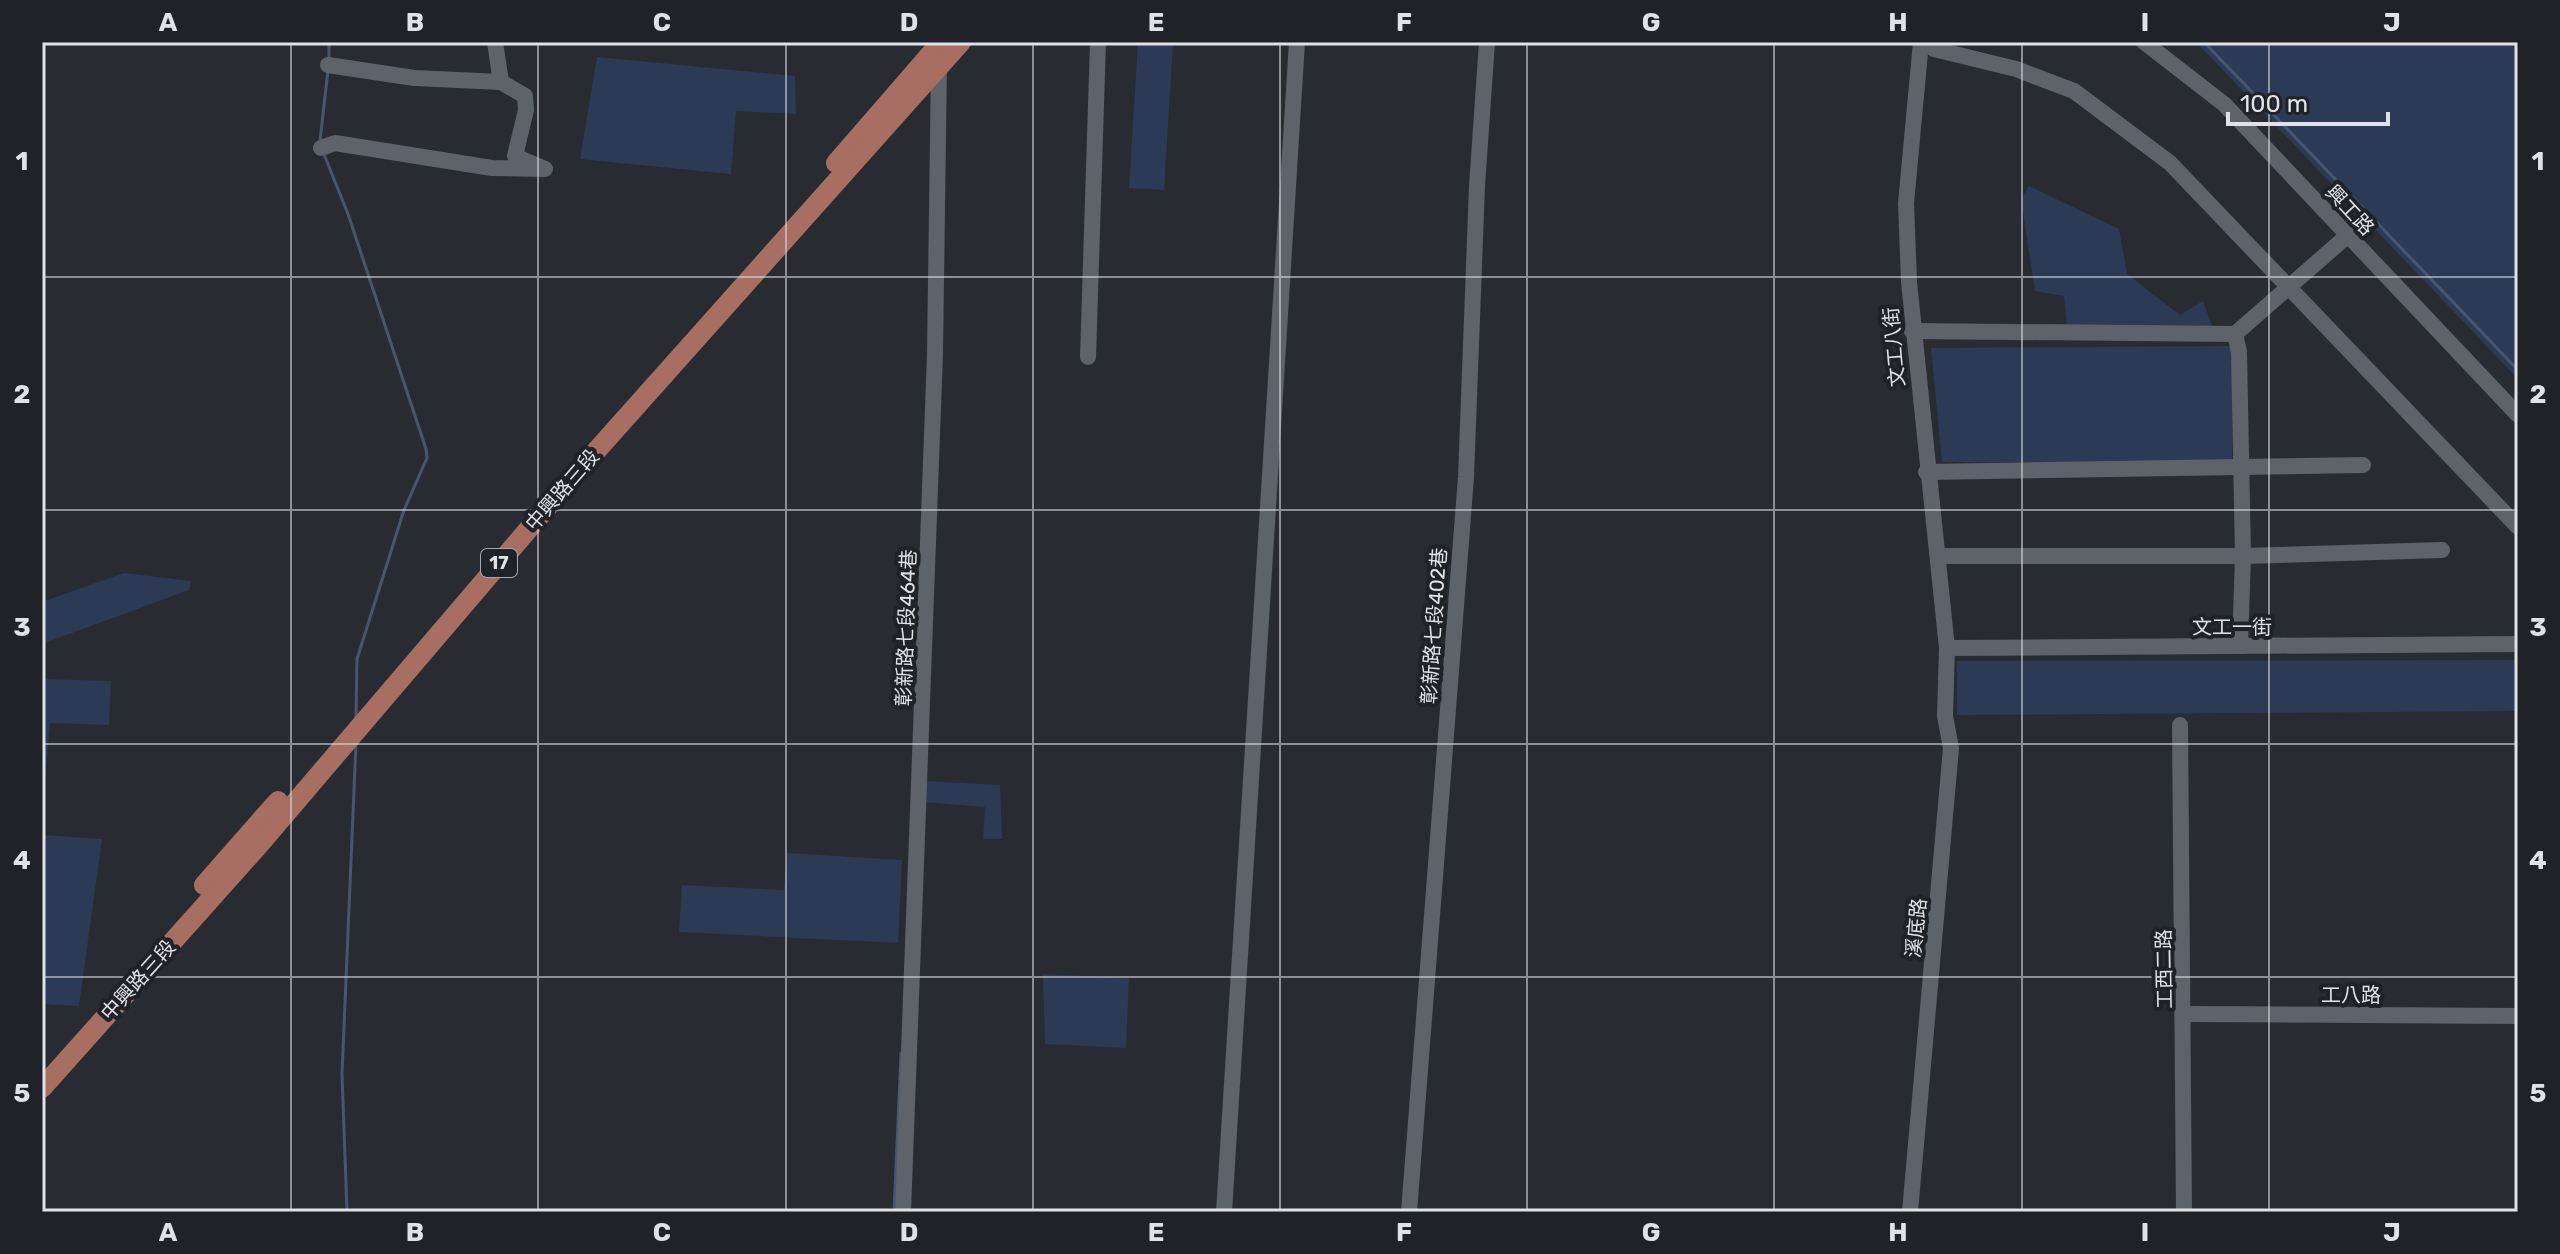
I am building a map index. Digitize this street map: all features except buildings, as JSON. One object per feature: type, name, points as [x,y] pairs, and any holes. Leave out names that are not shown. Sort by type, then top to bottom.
[{"type":"main road","name":"中興路三段","points":[[42,1088],[258,846],[584,465],[961,42]]},
{"type":"main road","name":"中興路三段","points":[[42,1069],[940,43]]},
{"type":"street","points":[[495,42],[501,82]]},
{"type":"street","points":[[1088,357],[1098,42]]},
{"type":"street","points":[[1224,1212],[1297,42]]},
{"type":"street","name":"彰新路七段402巷","points":[[1409,1212],[1466,477],[1477,186],[1487,42]]},
{"type":"street","points":[[1923,42],[1934,49],[2016,69],[2074,91],[2170,163],[2518,527]]},
{"type":"street","name":"文工八街","points":[[1923,42],[1906,203],[1912,331],[1947,648]]},
{"type":"street","name":"興工路","points":[[2144,42],[2224,104],[2518,415]]},
{"type":"street","name":"彰新路七段464巷","points":[[903,1212],[934,414],[940,43]]},
{"type":"street","points":[[321,148],[335,143],[492,168],[545,169],[515,156],[526,110],[525,96],[501,82],[414,78],[328,65]]},
{"type":"street","points":[[1912,331],[2235,334],[2289,290],[2347,236]]},
{"type":"street","points":[[2235,334],[2239,352],[2243,556],[2240,646]]},
{"type":"street","points":[[1926,472],[2363,465]]},
{"type":"street","points":[[1938,556],[2243,556],[2442,550]]},
{"type":"street","name":"文工一街","points":[[1947,648],[2518,644]]},
{"type":"street","name":"溪底路","points":[[1910,1212],[1923,1042],[1950,777],[1951,748],[1945,716],[1947,648]]},
{"type":"street","name":"工西二路","points":[[2180,725],[2184,1212]]},
{"type":"street","name":"工八路","points":[[2184,1014],[2518,1016]]},
{"type":"shaded area","points":[[1138,42],[1173,42],[1164,190],[1129,188]]},
{"type":"shaded area","points":[[2196,42],[2518,42],[2518,379]]},
{"type":"shaded area","points":[[597,57],[795,76],[796,114],[736,111],[731,174],[580,159]]},
{"type":"shaded area","points":[[2029,186],[2119,229],[2127,274],[2180,315],[2203,301],[2214,331],[2067,330],[2064,296],[2035,291],[2021,199]]},
{"type":"shaded area","points":[[2232,346],[2232,463],[1942,462],[1931,348]]},
{"type":"shaded area","points":[[124,573],[191,581],[189,590],[42,644],[42,602]]},
{"type":"shaded area","points":[[2518,660],[2518,711],[1957,715],[1957,661]]},
{"type":"shaded area","points":[[42,679],[111,681],[109,725],[50,723],[42,814]]},
{"type":"shaded area","points":[[925,781],[1000,785],[1002,839],[983,839],[985,807],[925,802]]},
{"type":"shaded area","points":[[42,835],[102,839],[79,1006],[42,1004]]},
{"type":"shaded area","points":[[787,853],[902,860],[898,943],[679,932],[682,885],[784,890]]},
{"type":"shaded area","points":[[1043,974],[1129,978],[1126,1048],[1045,1044]]},
{"type":"waterway","points":[[329,42],[329,58]]},
{"type":"waterway","points":[[2204,42],[2518,370]]},
{"type":"waterway","points":[[320,141],[328,70]]},
{"type":"waterway","points":[[323,152],[348,214],[427,458],[404,510],[357,659],[356,719]]},
{"type":"waterway","points":[[347,1212],[342,1074],[356,743]]},
{"type":"waterway","points":[[894,1212],[901,1053]]}]
